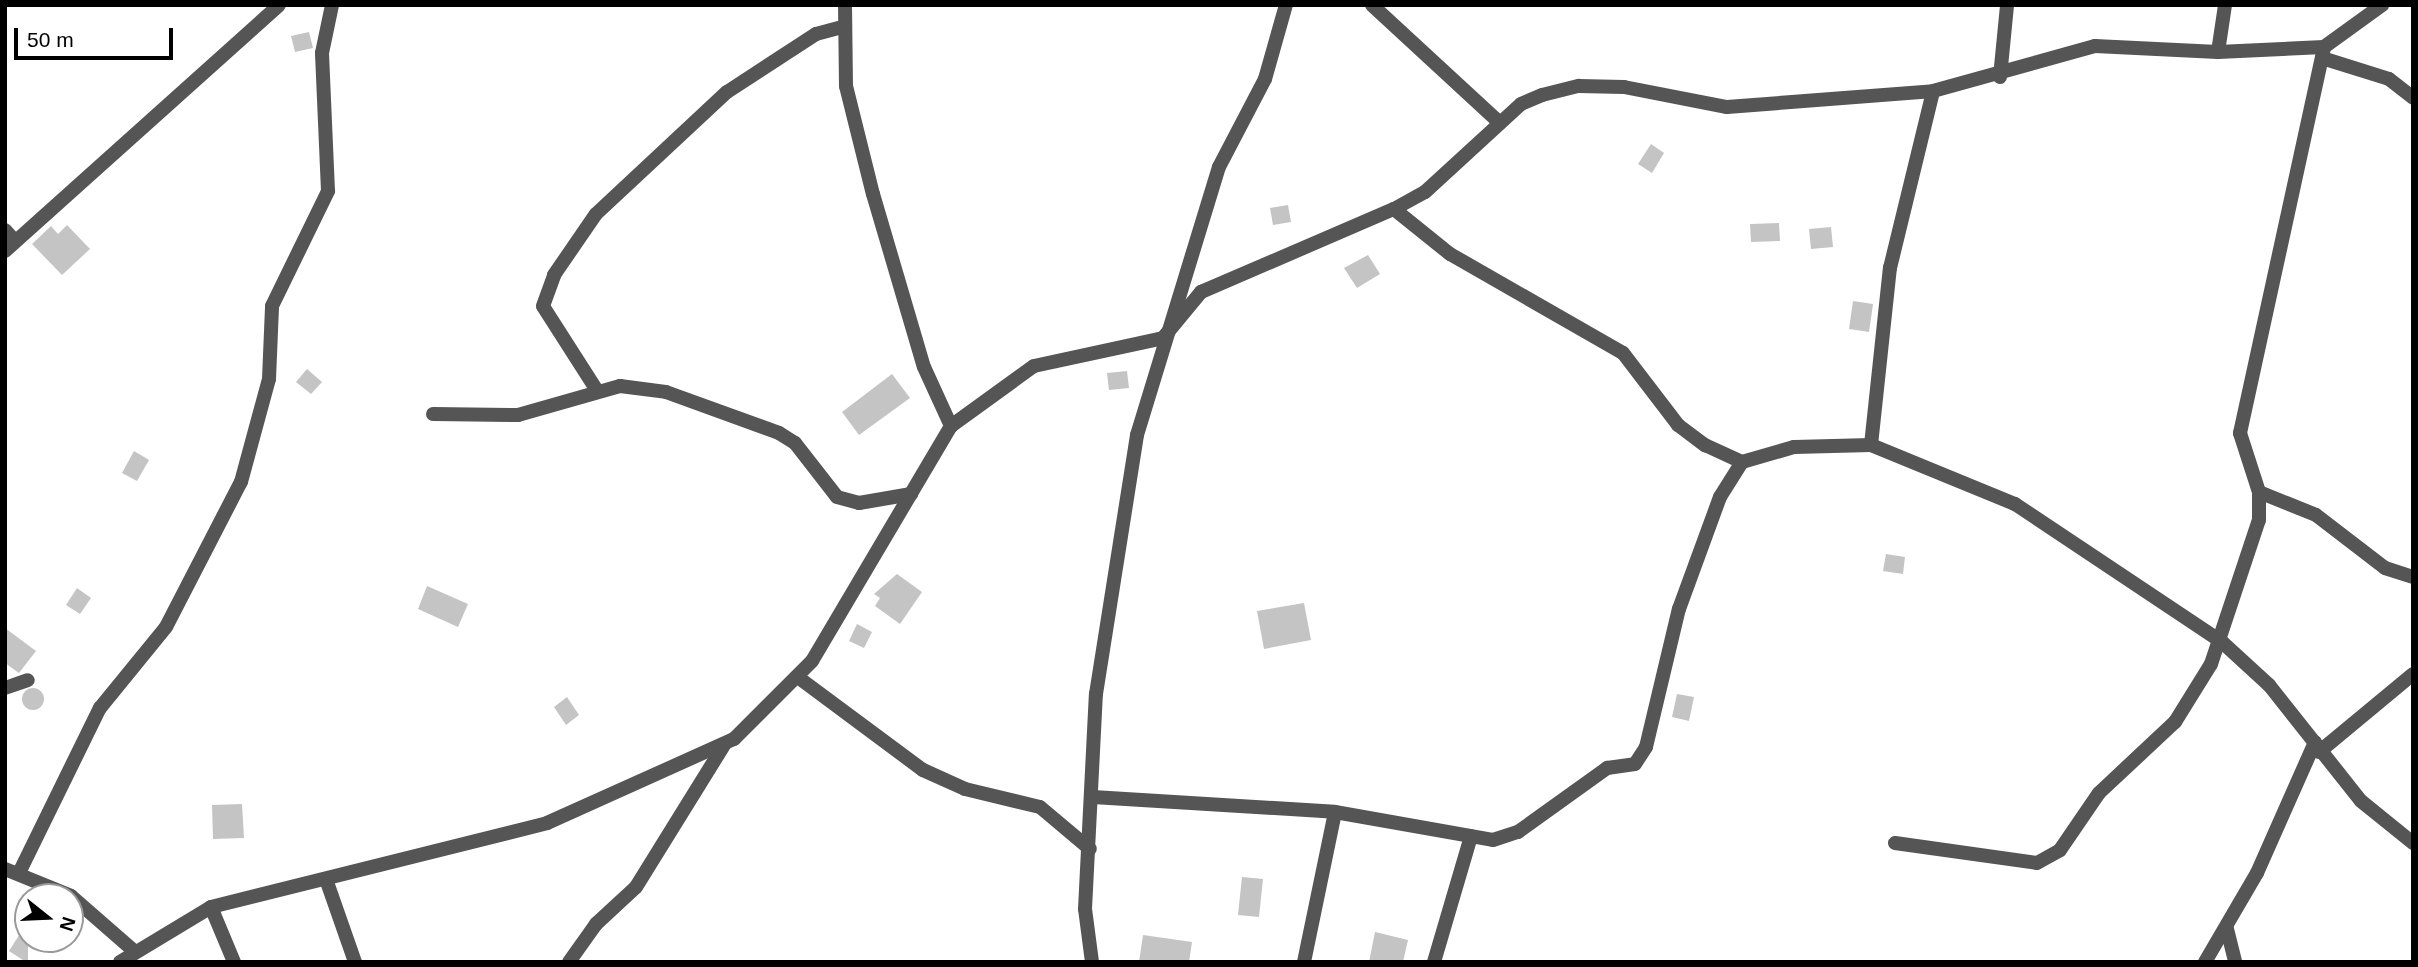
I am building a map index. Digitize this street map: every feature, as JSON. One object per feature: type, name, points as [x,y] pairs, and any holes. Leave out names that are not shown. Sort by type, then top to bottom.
[{"type":"street","points":[[9,241],[279,5]]},
{"type":"street","points":[[134,951],[71,896],[12,871],[100,708],[166,627],[241,482],[269,379],[272,306],[328,191],[322,53],[332,5]]},
{"type":"street","points":[[845,5],[846,86],[873,194],[924,368],[951,426]]},
{"type":"street","points":[[1092,962],[1085,909],[1102,650],[1137,435],[1163,338],[1219,167],[1265,79],[1286,5]]},
{"type":"street","points":[[1372,5],[1500,123]]},
{"type":"street","points":[[2000,77],[2007,5]]},
{"type":"street","points":[[2218,52],[2225,5]]},
{"type":"street","points":[[1895,843],[2037,863],[2060,850],[2099,793],[2175,722],[2222,642],[2259,520],[2259,492],[2240,433],[2323,53],[2382,5]]},
{"type":"street","points":[[596,389],[543,306],[554,275],[596,214],[727,92],[816,34],[845,26]]},
{"type":"street","points":[[569,962],[596,924],[636,887],[724,745],[799,678],[951,426],[1034,366],[1163,338],[1201,292],[1394,209],[1425,192],[1500,123],[1542,95],[1579,86],[1624,87],[1727,107],[1933,91],[2000,77],[2095,46],[2218,52],[2323,53],[2389,79],[2413,98]]},
{"type":"street","points":[[1871,445],[1890,268],[1933,91]]},
{"type":"street","points":[[1394,209],[1450,254],[1623,353],[1678,425],[1742,462]]},
{"type":"street","points":[[433,414],[518,415],[596,389],[666,392],[779,433],[795,443],[837,497],[859,503],[911,494]]},
{"type":"street","points":[[1093,797],[1335,812],[1493,840],[1518,832],[1607,768],[1634,764],[1646,747],[1679,608],[1720,497],[1742,462],[1794,447],[1871,445],[2015,504],[2222,642],[2269,685],[2361,801],[2413,843]]},
{"type":"street","points":[[2259,492],[2316,514],[2385,568],[2413,576]]},
{"type":"street","points":[[2205,962],[2227,929],[2317,747],[2413,674]]},
{"type":"street","points":[[799,678],[923,770],[965,789],[1040,807],[1090,849]]},
{"type":"street","points":[[5,688],[28,680]]},
{"type":"street","points":[[120,962],[134,951],[211,907],[327,882],[547,823],[724,745]]},
{"type":"street","points":[[1304,962],[1335,812]]},
{"type":"street","points":[[1434,962],[1471,836]]},
{"type":"street","points":[[327,882],[355,962]]},
{"type":"street","points":[[211,907],[234,962]]},
{"type":"street","points":[[2227,929],[2235,962]]},
{"type":"building","points":[[309,32],[313,48],[295,52],[291,36]]},
{"type":"building","points":[[1651,144],[1664,153],[1652,173],[1638,164]]},
{"type":"building","points":[[1288,205],[1291,222],[1273,225],[1270,208]]},
{"type":"building","points":[[1779,223],[1780,241],[1751,242],[1750,224]]},
{"type":"building","points":[[67,225],[90,249],[62,275],[32,244],[51,226],[58,234]]},
{"type":"building","points":[[1831,227],[1833,247],[1811,249],[1809,229]]},
{"type":"building","points":[[1368,255],[1380,274],[1357,288],[1344,268]]},
{"type":"building","points":[[1853,301],[1873,304],[1869,332],[1849,329]]},
{"type":"building","points":[[307,369],[322,382],[311,394],[296,382]]},
{"type":"building","points":[[1127,371],[1129,388],[1109,390],[1107,373]]},
{"type":"building","points":[[892,374],[910,398],[859,435],[842,412]]},
{"type":"building","points":[[134,451],[149,460],[137,481],[122,473]]},
{"type":"building","points":[[1886,554],[1905,557],[1903,574],[1883,571]]},
{"type":"building","points":[[897,574],[922,592],[900,624],[875,606],[880,598],[874,594]]},
{"type":"building","points":[[427,586],[468,604],[458,627],[418,609]]},
{"type":"building","points":[[77,588],[91,598],[80,614],[66,605]]},
{"type":"building","points":[[1304,603],[1311,640],[1264,649],[1257,611]]},
{"type":"building","points":[[857,624],[872,632],[864,648],[849,641]]},
{"type":"building","points":[[5,628],[36,651],[19,673],[5,663]]},
{"type":"building","points":[[33,688],[41,691],[44,699],[41,707],[33,710],[25,707],[22,699],[25,691]]},
{"type":"building","points":[[1677,694],[1694,697],[1689,721],[1672,717]]},
{"type":"building","points":[[567,697],[579,715],[566,725],[554,707]]},
{"type":"building","points":[[242,804],[244,838],[213,839],[212,805]]},
{"type":"building","points":[[1242,877],[1263,879],[1259,917],[1238,915]]},
{"type":"building","points":[[1375,932],[1408,940],[1403,962],[1369,962]]},
{"type":"building","points":[[1143,935],[1192,942],[1189,962],[1139,962]]},
{"type":"building","points":[[14,943],[14,953],[28,953],[28,962],[26,962],[9,951]]}]
